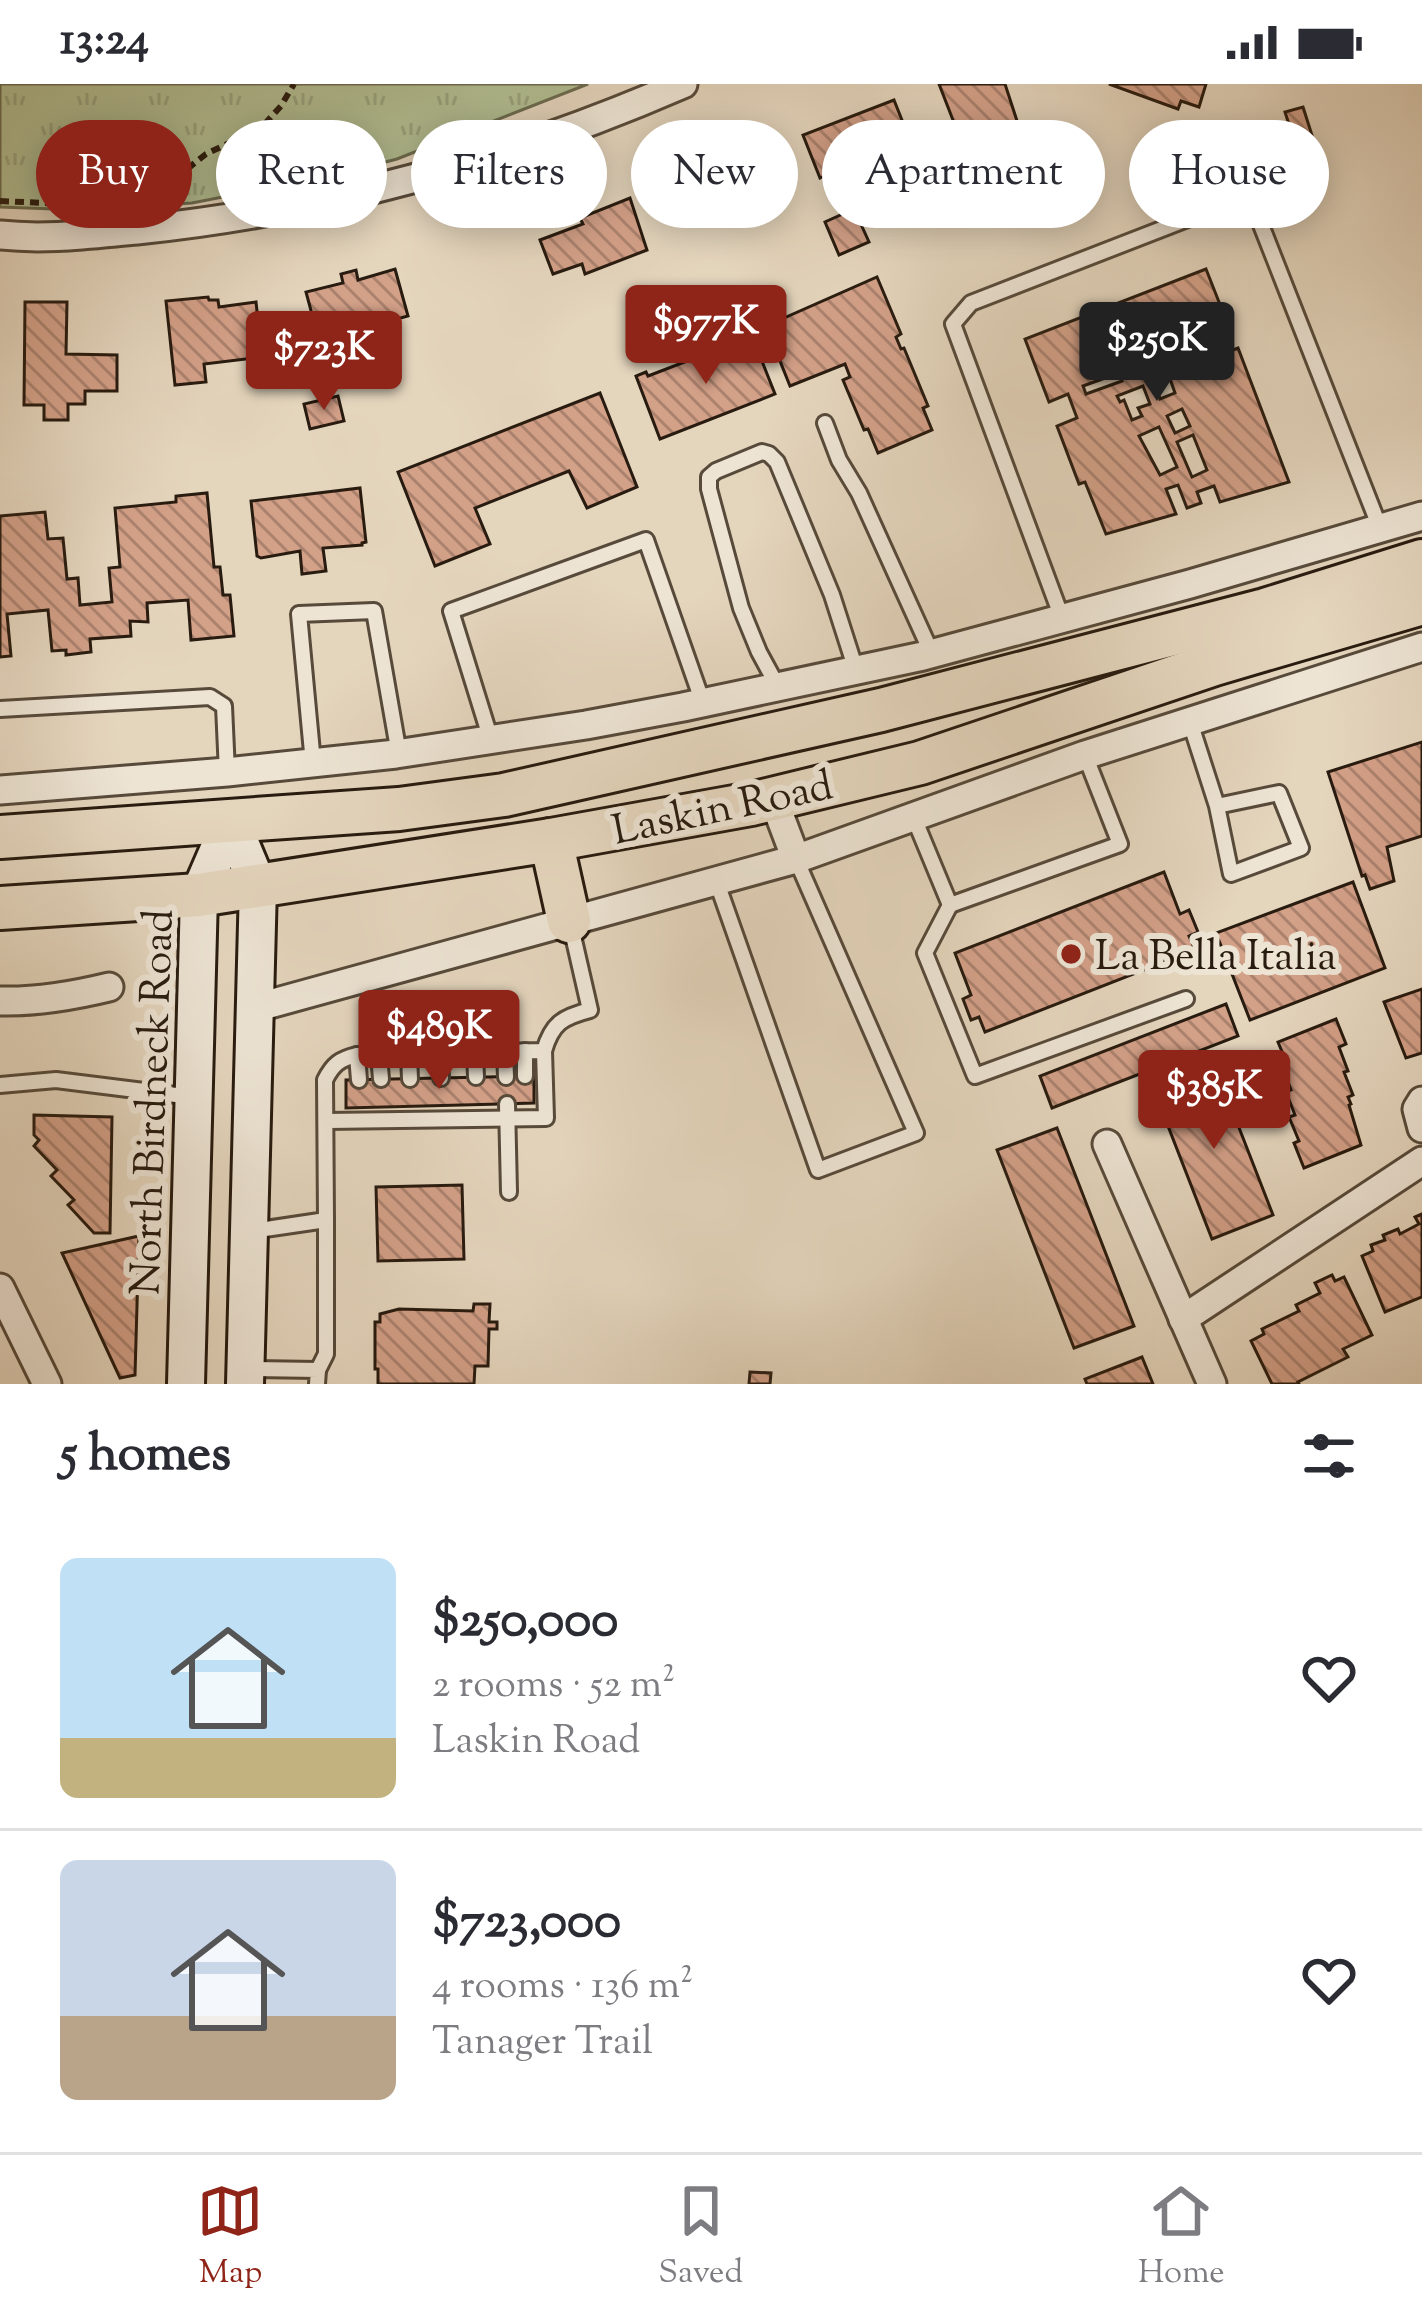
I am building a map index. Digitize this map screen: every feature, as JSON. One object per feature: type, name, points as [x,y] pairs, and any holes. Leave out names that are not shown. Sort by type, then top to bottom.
[{"type":"main road","name":"Laskin Road","points":[[0,837],[399,809],[526,790],[904,704],[1265,610],[1422,561]]},
{"type":"main road","name":"Laskin Road","points":[[0,908],[199,895],[551,840],[773,798],[920,763],[1214,664],[1422,604]]},
{"type":"main road","points":[[231,821],[258,886],[245,1376]]},
{"type":"main road","name":"North Birdneck Road","points":[[186,1384],[199,895],[231,821]]},
{"type":"main road","points":[[551,840],[569,921]]},
{"type":"street","points":[[0,235],[65,237],[280,209],[509,150],[683,84]]},
{"type":"street","points":[[0,790],[399,754],[703,703],[932,654],[1422,516]]},
{"type":"street","name":"Laskin Road","points":[[255,1008],[796,860],[1085,755],[1422,647]]},
{"type":"street","points":[[227,772],[231,821]]},
{"type":"street","points":[[773,798],[796,860]]},
{"type":"street","points":[[0,1001],[71,997],[109,987]]},
{"type":"street","points":[[1422,1102],[1418,1109],[1422,1128]]},
{"type":"street","points":[[1108,1144],[1212,1384]]},
{"type":"street","points":[[1183,1319],[1422,1161]]},
{"type":"street","points":[[0,1288],[46,1384]]},
{"type":"lane","points":[[1062,618],[953,324],[971,303],[1238,199],[1254,207],[1380,528]]},
{"type":"lane","points":[[825,423],[932,654]]},
{"type":"lane","points":[[778,687],[741,608],[709,489],[709,477],[716,471],[762,452],[777,462],[832,595],[856,670]]},
{"type":"lane","points":[[491,740],[451,611],[646,540],[703,703]]},
{"type":"lane","points":[[313,763],[298,614],[374,611],[399,754]]},
{"type":"lane","points":[[0,709],[210,697],[224,706],[227,772]]},
{"type":"lane","points":[[1190,722],[1217,806],[1231,874],[1301,848],[1279,793],[1217,806]]},
{"type":"lane","points":[[1085,755],[1120,844],[950,905],[925,953],[975,1076],[1186,999]]},
{"type":"lane","points":[[914,818],[950,905]]},
{"type":"lane","points":[[716,880],[818,1170],[916,1133],[796,860]]},
{"type":"lane","points":[[327,1121],[360,1114],[507,1111],[528,1111],[546,1118],[544,1051],[549,1034],[559,1022],[590,1010],[569,921]]},
{"type":"lane","points":[[245,1376],[318,1377],[326,1354],[326,1080],[331,1069],[341,1059],[357,1055],[544,1051]]},
{"type":"lane","points":[[505,1052],[506,1076]]},
{"type":"lane","points":[[525,1052],[525,1076]]},
{"type":"lane","points":[[475,1053],[476,1077]]},
{"type":"lane","points":[[409,1054],[410,1078]]},
{"type":"lane","points":[[440,1054],[440,1078]]},
{"type":"lane","points":[[357,1055],[359,1080]]},
{"type":"lane","points":[[379,1055],[381,1079]]},
{"type":"lane","points":[[0,1085],[56,1080],[194,1097]]},
{"type":"lane","points":[[507,1111],[509,1192]]},
{"type":"lane","points":[[247,1232],[326,1220]]},
{"type":"path","points":[[0,201],[130,197],[171,182],[206,154],[261,128],[294,84]]},
{"type":"green space","points":[[0,84],[588,84],[496,120],[411,120],[411,154],[387,162],[387,120],[216,120],[216,198],[192,203],[192,120],[36,120],[36,208],[0,207]]},
{"type":"building","points":[[939,84],[1005,84],[1017,120],[953,120]]},
{"type":"building","points":[[1109,84],[1206,84],[1199,107],[1181,101],[1178,109]]},
{"type":"building","points":[[894,100],[902,120],[842,120]]},
{"type":"building","points":[[1303,107],[1307,120],[1288,120],[1285,112]]},
{"type":"building","points":[[822,128],[820,178],[803,135]]},
{"type":"building","points":[[630,198],[631,228],[640,228],[647,250],[585,274],[582,264],[553,274],[540,240],[572,228],[607,228],[607,207]]},
{"type":"building","points":[[828,228],[863,228],[869,242],[839,255]]},
{"type":"building","points":[[395,269],[408,316],[379,324],[377,317],[372,318],[384,359],[357,366],[361,381],[332,389],[306,292],[343,283],[341,274],[356,270],[358,280]]},
{"type":"building","points":[[1206,269],[1230,330],[1211,337],[1218,356],[1238,348],[1289,482],[1220,502],[1214,486],[1197,492],[1201,503],[1187,508],[1178,485],[1166,489],[1176,514],[1106,534],[1085,482],[1079,484],[1057,426],[1077,418],[1068,394],[1049,402],[1025,339]],"holes":[[[1175,367],[1176,373],[1169,376],[1175,393],[1160,399],[1154,380],[1168,376],[1166,370]],[[1119,373],[1122,381],[1086,394],[1083,386]],[[1143,386],[1150,404],[1138,408],[1142,416],[1132,420],[1124,400],[1120,402],[1117,396]],[[1182,409],[1190,426],[1175,433],[1167,416]],[[1159,427],[1177,467],[1160,475],[1139,436]],[[1193,435],[1207,470],[1192,477],[1177,442]]]},
{"type":"building","points":[[877,277],[901,334],[896,337],[928,406],[923,408],[932,430],[878,453],[843,380],[850,377],[845,364],[790,386],[766,326]]},
{"type":"building","points":[[218,300],[219,307],[256,302],[262,357],[204,364],[206,382],[175,385],[166,301]]},
{"type":"building","points":[[25,302],[67,302],[66,354],[117,355],[117,391],[85,391],[85,404],[68,404],[68,420],[44,420],[44,405],[24,405]]},
{"type":"building","points":[[750,331],[775,394],[660,439],[636,376],[646,372],[648,376],[742,340],[740,335]]},
{"type":"building","points":[[600,393],[637,487],[587,508],[569,471],[475,508],[490,544],[435,566],[398,472]]},
{"type":"building","points":[[338,396],[344,421],[310,429],[304,404]]},
{"type":"building","points":[[360,488],[366,542],[323,548],[326,571],[302,574],[300,551],[257,556],[251,501]]},
{"type":"building","points":[[207,493],[214,567],[220,567],[223,595],[230,595],[234,636],[191,640],[188,600],[147,603],[148,622],[130,621],[131,636],[90,639],[91,652],[66,655],[66,650],[52,651],[48,610],[7,614],[11,656],[0,657],[0,516],[45,512],[48,539],[63,538],[67,579],[78,578],[80,605],[112,602],[109,568],[120,567],[115,508],[176,502],[176,496]]},
{"type":"building","points":[[1422,742],[1422,836],[1387,847],[1394,881],[1370,889],[1328,772]]},
{"type":"building","points":[[1164,872],[1180,914],[1189,910],[1198,932],[1189,936],[1195,950],[985,1032],[979,1017],[971,1020],[963,999],[971,995],[955,953]]},
{"type":"building","points":[[1353,882],[1385,968],[1250,1020],[1216,933]]},
{"type":"building","points":[[1422,989],[1422,1053],[1406,1058],[1384,1002]]},
{"type":"building","points":[[1226,1004],[1238,1036],[1052,1108],[1040,1076]]},
{"type":"building","points":[[1336,1019],[1346,1044],[1339,1047],[1361,1145],[1304,1168],[1289,1117],[1295,1115],[1286,1092],[1291,1090],[1283,1068],[1288,1066],[1278,1042]]},
{"type":"building","points":[[1251,1055],[1253,1078],[1239,1084],[1230,1063]]},
{"type":"building","points":[[1215,1066],[1273,1215],[1212,1239],[1154,1090]]},
{"type":"building","points":[[534,1076],[534,1103],[346,1108],[346,1080]]},
{"type":"building","points":[[34,1115],[112,1117],[110,1233],[94,1233],[68,1205],[74,1200],[51,1176],[57,1170],[34,1146],[39,1140],[34,1135]]},
{"type":"building","points":[[1057,1128],[1134,1326],[1074,1348],[997,1150]]},
{"type":"building","points":[[462,1185],[464,1259],[378,1261],[376,1187]]},
{"type":"building","points":[[1422,1214],[1422,1297],[1385,1312],[1362,1256],[1373,1251],[1371,1245],[1385,1240],[1383,1235],[1398,1229],[1400,1234],[1419,1224],[1415,1217]]},
{"type":"building","points":[[139,1236],[135,1375],[120,1378],[62,1253]]},
{"type":"building","points":[[1332,1275],[1335,1281],[1344,1277],[1372,1335],[1343,1349],[1348,1357],[1299,1384],[1272,1384],[1251,1341],[1264,1334],[1262,1329],[1299,1311],[1296,1305],[1320,1293],[1315,1283]]},
{"type":"building","points":[[474,1304],[490,1304],[489,1322],[497,1322],[497,1329],[489,1329],[488,1366],[475,1366],[474,1384],[378,1384],[375,1322],[380,1322],[380,1314],[399,1309],[473,1311]]},
{"type":"building","points":[[1142,1357],[1153,1384],[1087,1384],[1085,1379]]},
{"type":"building","points":[[750,1372],[771,1373],[770,1384],[749,1384]]},
{"type":"place","name":"La Bella Italia","points":[[1071,954]]}]
